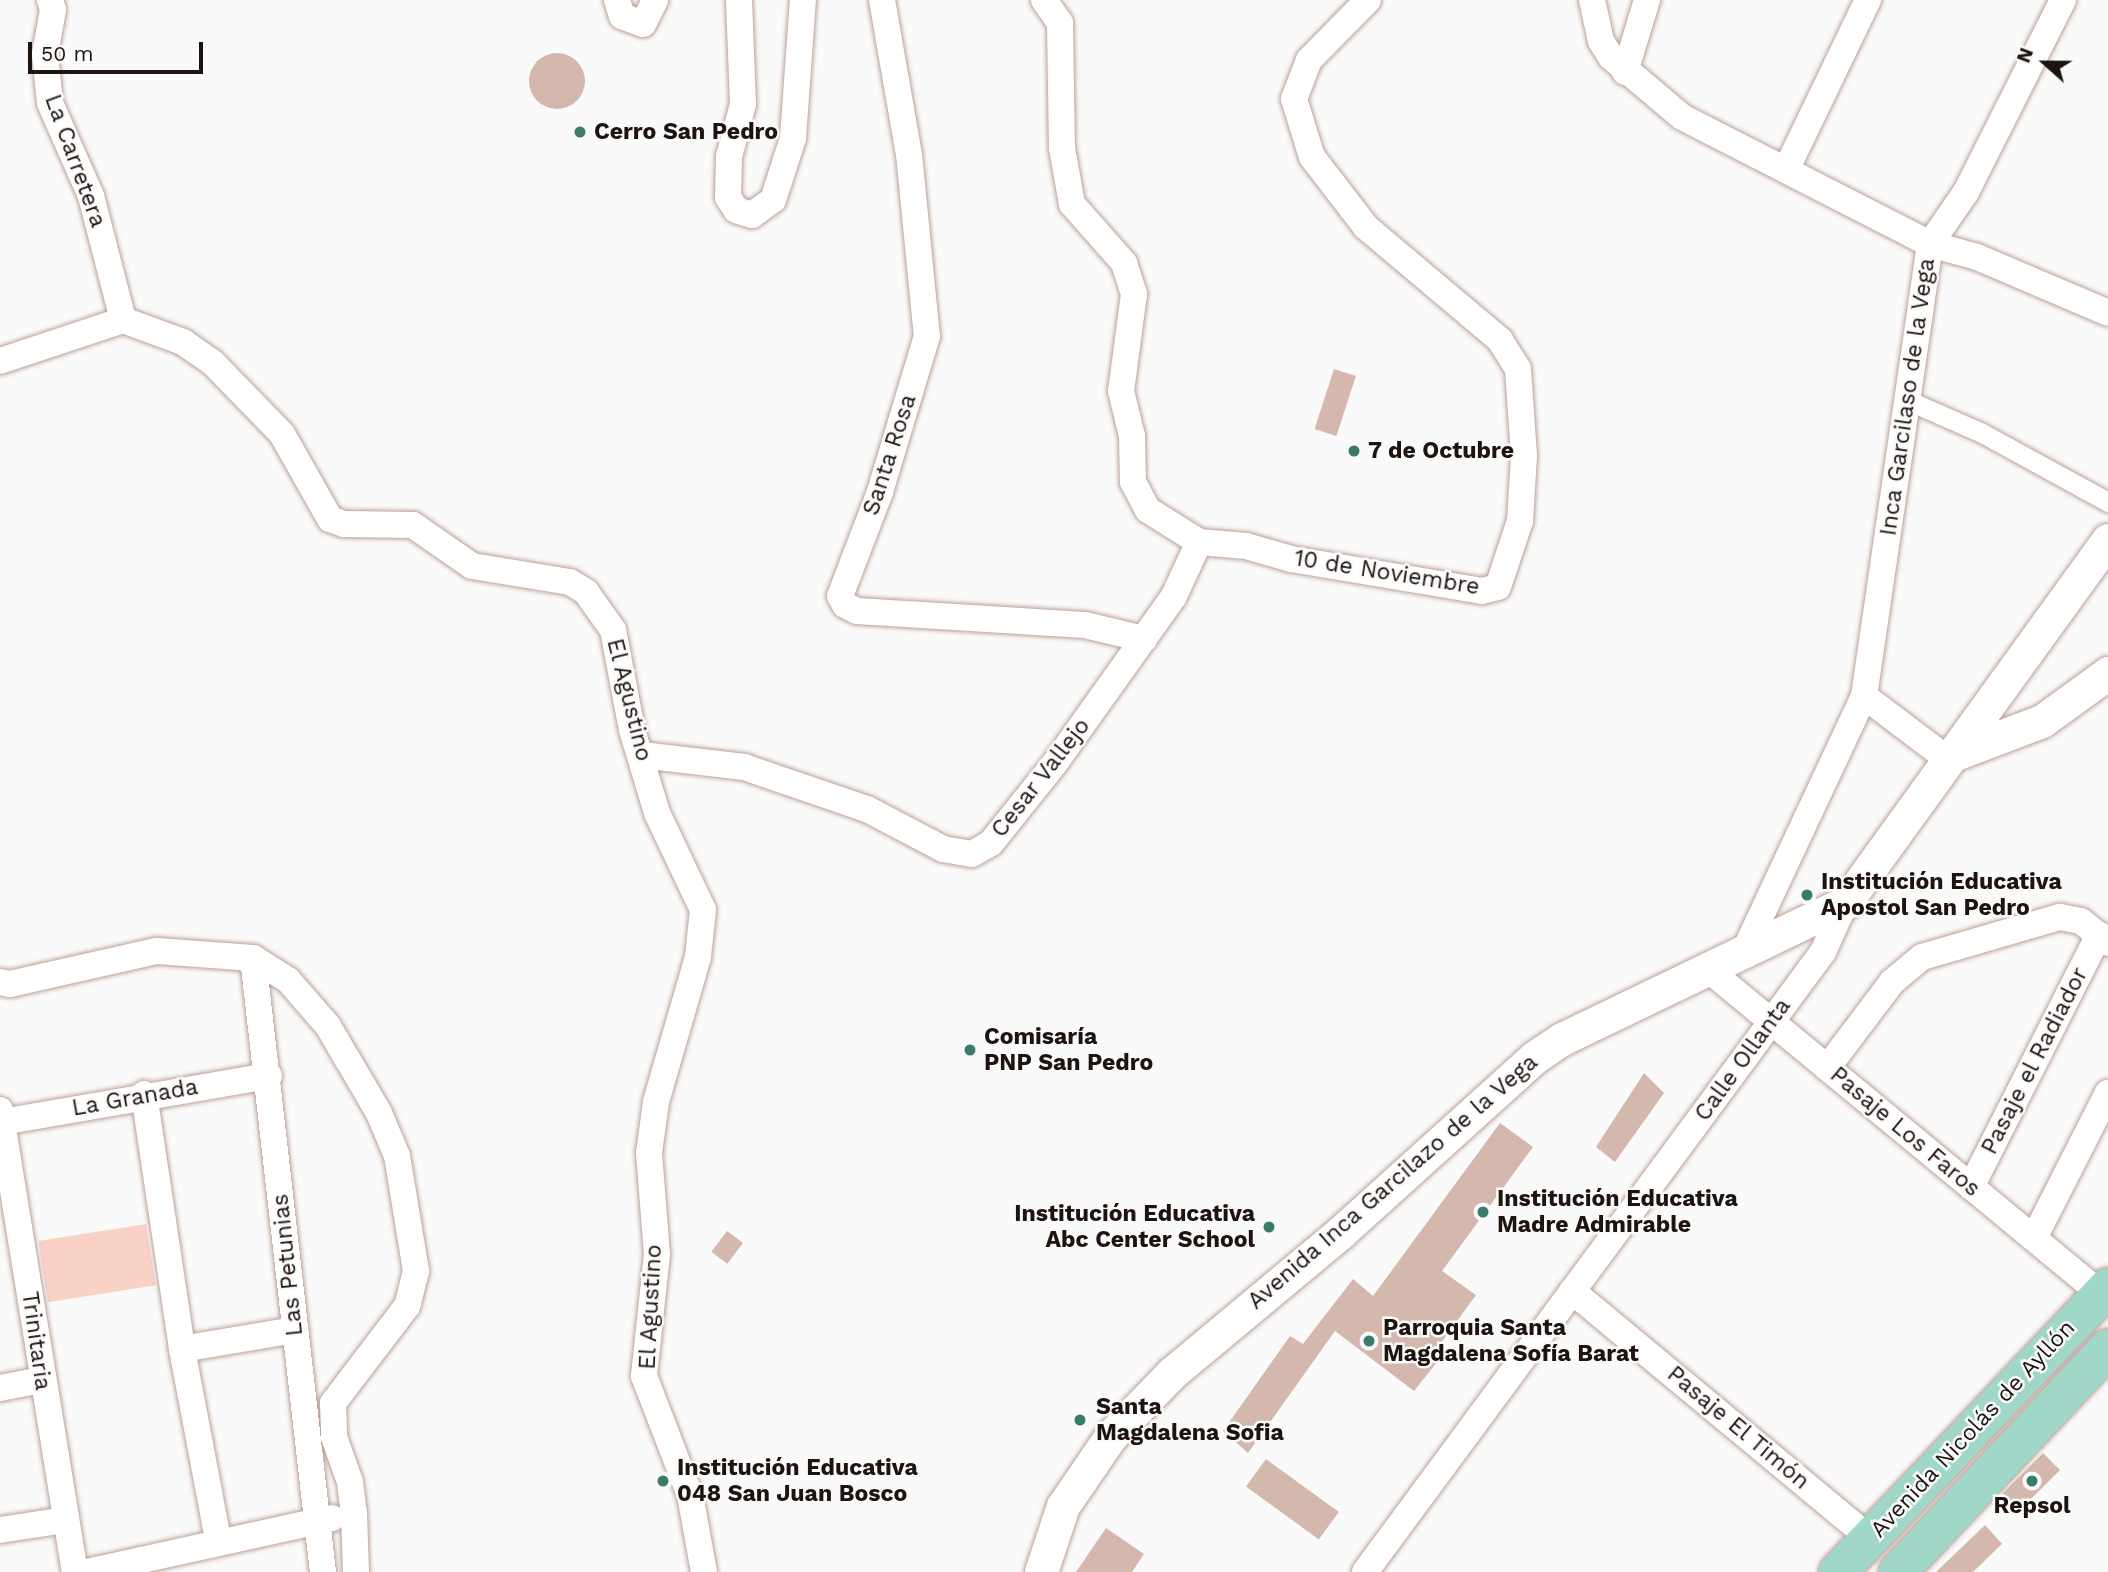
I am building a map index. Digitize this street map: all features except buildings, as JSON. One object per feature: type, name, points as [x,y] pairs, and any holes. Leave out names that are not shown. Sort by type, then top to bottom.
[{"type":"main road","name":"Avenida Nicolás de Ayllón","points":[[1838,1572],[2071,1326],[2106,1294]]},
{"type":"main road","points":[[2071,1326],[2104,1361]]},
{"type":"main road","name":"Avenida Nicolás de Ayllón","points":[[1898,1572],[2104,1361]]},
{"type":"street","name":"La Carretera","points":[[50,0],[53,10],[45,54],[50,103],[92,196],[123,320]]},
{"type":"street","points":[[617,0],[622,16],[643,23],[655,0]]},
{"type":"street","points":[[739,0],[743,104],[729,157],[728,197],[736,210],[752,215],[773,200],[793,138],[803,0]]},
{"type":"street","name":"Santa Rosa","points":[[882,0],[909,154],[927,336],[880,492],[840,596],[845,606],[858,611],[1085,625],[1144,639]]},
{"type":"street","points":[[1044,0],[1060,23],[1062,148],[1072,204],[1124,263],[1134,294],[1121,391],[1132,436],[1133,482],[1148,510],[1199,542]]},
{"type":"street","name":"10 de Noviembre","points":[[1199,542],[1246,546],[1291,559],[1482,591],[1498,587],[1507,569],[1523,484],[1524,412],[1518,369],[1500,340],[1366,227],[1312,156],[1294,99],[1308,60],[1368,0]]},
{"type":"street","name":"Inca Garcilaso de la Vega","points":[[1592,0],[1601,41],[1625,72],[1682,117],[1787,168],[1930,244],[1864,696],[1743,954]]},
{"type":"street","points":[[1625,72],[1647,0]]},
{"type":"street","points":[[1787,168],[1868,0]]},
{"type":"street","points":[[2063,0],[1966,192],[1930,244],[1978,257],[2107,310]]},
{"type":"street","points":[[0,361],[123,320]]},
{"type":"street","name":"El Agustino","points":[[123,320],[183,342],[213,363],[282,434],[330,519],[344,524],[413,525],[471,566],[542,575],[570,582],[586,592],[620,647],[632,730],[642,755],[657,813],[703,910],[698,957],[656,1102],[649,1153],[657,1254],[644,1376],[690,1495],[704,1572]]},
{"type":"street","points":[[1907,400],[1982,433],[2108,502]]},
{"type":"street","name":"Calle Ollanta","points":[[1365,1572],[1823,952],[1845,903],[1953,758],[2108,540]]},
{"type":"street","name":"Cesar Vallejo","points":[[642,755],[744,767],[867,809],[943,849],[972,854],[996,838],[1144,639],[1174,596],[1199,542]]},
{"type":"street","points":[[1864,696],[1953,758],[2042,721],[2108,673]]},
{"type":"street","name":"Avenida Inca Garcilazo de la Vega","points":[[1041,1572],[1052,1529],[1082,1474],[1111,1436],[1172,1373],[1340,1233],[1535,1057],[1562,1039],[1845,903]]},
{"type":"street","points":[[1827,1068],[1904,968],[1922,957],[2060,917],[2081,921],[2104,939]]},
{"type":"street","name":"Pasaje el Radiador","points":[[1971,1187],[2104,939]]},
{"type":"street","points":[[0,982],[10,984],[157,951],[254,958],[288,980],[328,1026],[379,1113],[397,1156],[411,1224],[416,1271],[407,1306],[333,1403],[334,1437],[350,1482],[356,1572]]},
{"type":"street","name":"Las Petunias","points":[[254,958],[323,1572]]},
{"type":"street","name":"Pasaje Los Faros","points":[[1709,970],[1971,1187],[2106,1294]]},
{"type":"street","name":"La Granada","points":[[1,1116],[269,1076]]},
{"type":"street","points":[[2034,1238],[2108,1093]]},
{"type":"street","points":[[144,1094],[182,1349],[218,1541]]},
{"type":"street","name":"Trinitaria","points":[[1,1116],[11,1250],[41,1380],[75,1572]]},
{"type":"street","name":"Pasaje El Timón","points":[[1572,1291],[1870,1538]]},
{"type":"street","points":[[182,1349],[294,1330]]},
{"type":"street","points":[[0,1388],[41,1380]]},
{"type":"street","points":[[87,1572],[354,1513]]},
{"type":"street","points":[[0,1530],[65,1520]]},
{"type":"shaded area","points":[[146,1224],[156,1285],[48,1302],[38,1241]]},
{"type":"place","name":"Cerro San Pedro","points":[[580,132]]},
{"type":"place","name":"7 de Octubre","points":[[1354,451]]},
{"type":"place","name":"Institución Educativa Apostol San Pedro","points":[[1807,895]]},
{"type":"place","name":"Comisaría PNP San Pedro","points":[[970,1050]]},
{"type":"place","name":"Institución Educativa Madre Admirable","points":[[1483,1212]]},
{"type":"place","name":"Institución Educativa Abc Center School","points":[[1269,1227]]},
{"type":"place","name":"Parroquia Santa Magdalena Sofía Barat","points":[[1369,1341]]},
{"type":"place","name":"Santa Magdalena Sofia","points":[[1080,1420]]},
{"type":"place","name":"Institución Educativa 048 San Juan Bosco","points":[[663,1481]]},
{"type":"place","name":"Repsol","points":[[2032,1481]]}]
